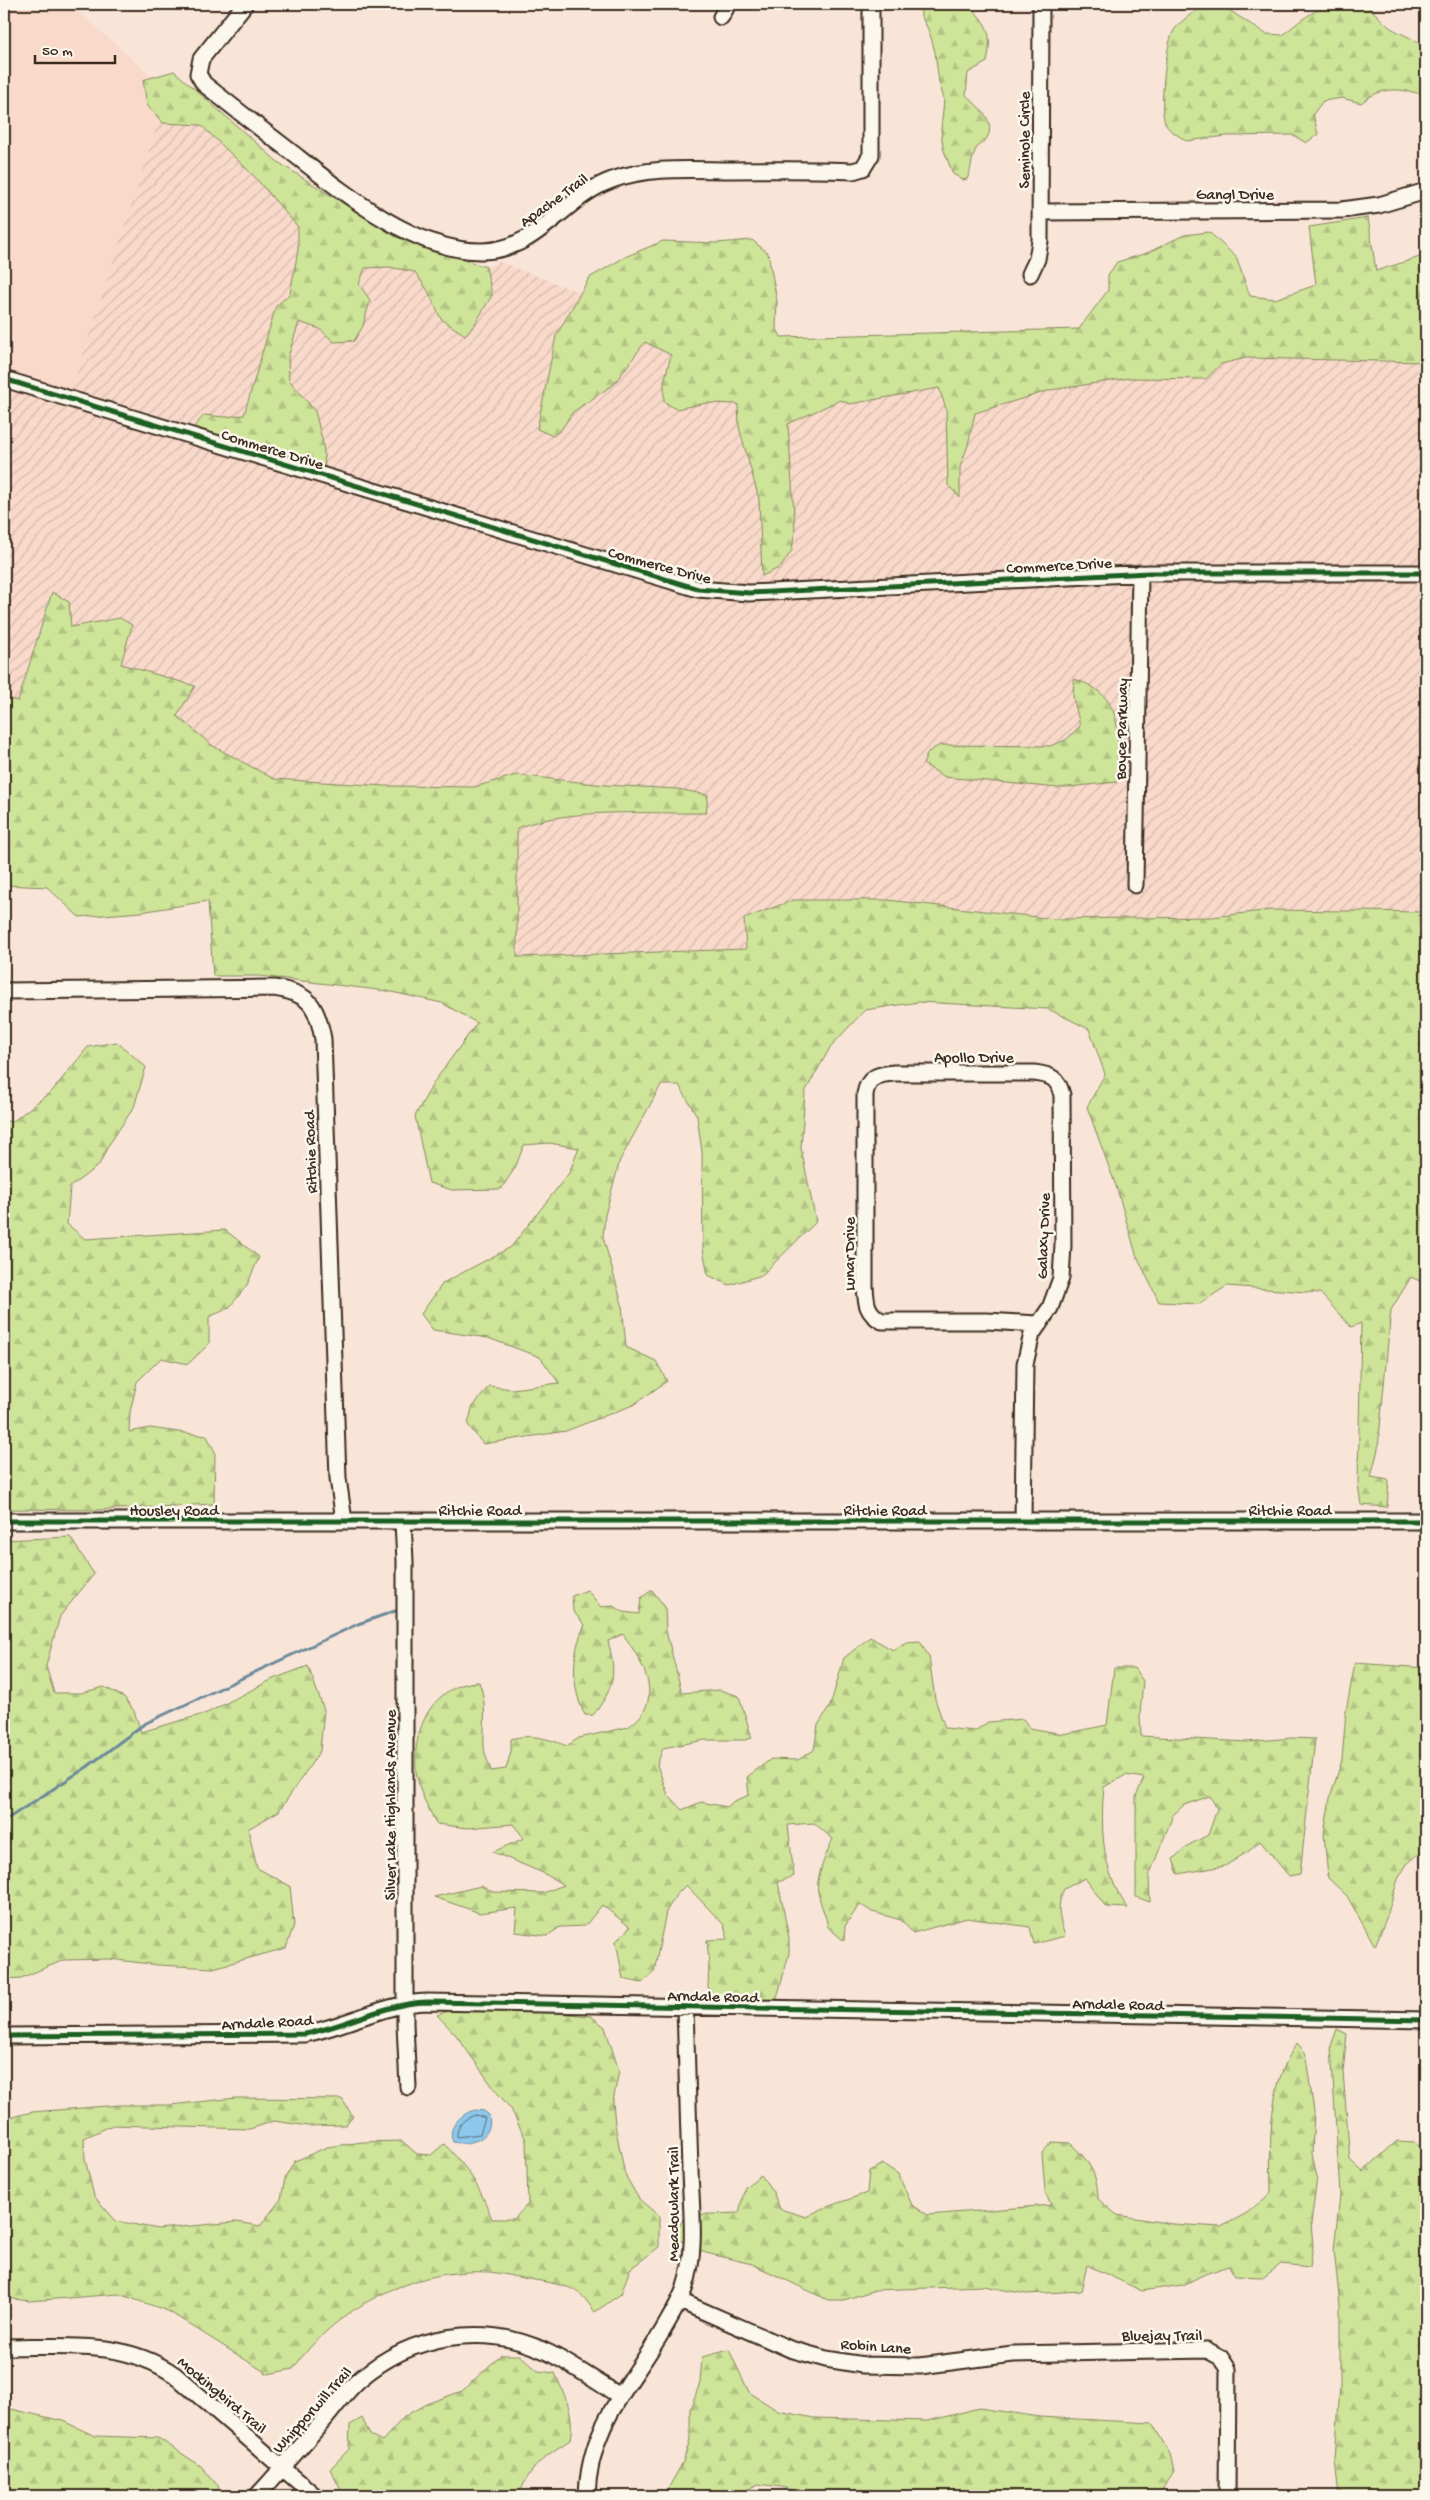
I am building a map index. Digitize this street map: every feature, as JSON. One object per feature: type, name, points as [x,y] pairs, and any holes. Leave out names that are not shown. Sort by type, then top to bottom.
[{"type":"street","name":"Apache Trail","points":[[245,4],[199,64],[198,74],[206,86],[371,212],[426,238],[456,248],[481,251],[504,248],[526,240],[542,230],[566,207],[586,193],[610,181],[635,173],[668,170],[859,170],[867,164],[871,155],[871,4]]},
{"type":"street","name":"Seminole Circle","points":[[1030,274],[1037,259],[1041,212],[1041,4]]},
{"type":"street","name":"Gangl Drive","points":[[1041,212],[1342,210],[1379,205],[1426,191]]},
{"type":"street","name":"Commerce Drive","points":[[4,379],[698,589],[749,593],[1140,573],[1426,573]]},
{"type":"street","name":"Boyce Parkway","points":[[1135,885],[1140,573]]},
{"type":"street","name":"Ritchie Road","points":[[4,991],[274,988],[298,994],[315,1009],[324,1047],[338,1478],[344,1521],[1426,1521]]},
{"type":"street","name":"Apollo Drive","points":[[875,1077],[894,1073],[1047,1074],[1057,1081],[1062,1095]]},
{"type":"street","name":"Lunar Drive","points":[[875,1077],[867,1085],[865,1094],[866,1307],[874,1318],[882,1321],[987,1321],[1038,1324]]},
{"type":"street","name":"Galaxy Drive","points":[[1023,1522],[1025,1372],[1032,1334],[1050,1308],[1061,1278],[1063,1245],[1062,1095]]},
{"type":"street","name":"Housley Road","points":[[4,1521],[344,1521]]},
{"type":"street","name":"Silver Lake Highlands Avenue","points":[[403,1522],[406,1561],[406,2004],[408,2087]]},
{"type":"street","name":"Arndale Road","points":[[4,2036],[305,2034],[331,2029],[406,2004],[427,2002],[1426,2020]]},
{"type":"street","name":"Meadowlark Trail","points":[[588,2496],[588,2478],[594,2446],[602,2427],[680,2301],[689,2272],[692,2243],[685,2007]]},
{"type":"street","name":"Robin Lane","points":[[680,2301],[790,2349],[826,2359],[854,2364],[920,2366],[999,2355],[1080,2352]]},
{"type":"street","name":"Whipporwill Trail","points":[[257,2496],[352,2387],[372,2369],[405,2350],[447,2337],[486,2336],[526,2343],[567,2362],[620,2396]]},
{"type":"street","name":"Mockingbird Trail","points":[[4,2347],[109,2348],[152,2360],[175,2375],[315,2496]]},
{"type":"street","name":"Bluejay Trail","points":[[1080,2352],[1201,2349],[1214,2352],[1224,2361],[1228,2369],[1228,2496]]},
{"type":"shaded area","points":[[8,4],[69,4],[153,77],[143,80],[147,104],[159,119],[72,390],[4,369],[4,10]]},
{"type":"shaded area","points":[[174,71],[278,162],[396,237],[486,267],[500,262],[581,293],[686,360],[1246,358],[1426,362],[1426,912],[1271,910],[1212,917],[1055,919],[887,900],[746,949],[517,957],[517,828],[532,822],[577,815],[705,813],[708,796],[678,789],[605,785],[517,775],[474,787],[386,786],[273,779],[213,746],[177,716],[195,686],[120,664],[120,618],[71,627],[52,593],[18,701],[4,698],[4,369],[72,389],[159,119],[147,105],[143,80]]},
{"type":"green space","points":[[920,4],[968,4],[984,24],[989,36],[987,62],[968,73],[966,95],[988,119],[989,131],[986,139],[976,149],[967,179],[963,180],[953,174],[943,148],[941,129],[944,99],[939,82],[935,52],[929,31],[921,16]]},
{"type":"green space","points":[[1206,4],[1221,5],[1266,34],[1283,35],[1306,17],[1332,5],[1342,4],[1367,7],[1388,26],[1414,40],[1426,50],[1426,95],[1392,90],[1377,93],[1361,103],[1342,98],[1323,101],[1313,114],[1318,134],[1306,143],[1293,135],[1227,136],[1186,141],[1172,132],[1166,125],[1164,118],[1165,66],[1172,34],[1175,29],[1187,17]]},
{"type":"green space","points":[[174,71],[278,162],[396,237],[486,267],[492,295],[475,324],[465,335],[441,319],[428,291],[415,272],[389,267],[365,268],[359,284],[370,300],[363,326],[354,341],[334,342],[320,329],[299,322],[288,357],[289,380],[315,411],[323,443],[325,467],[194,427],[204,415],[224,417],[244,415],[276,306],[290,294],[298,250],[298,227],[253,175],[201,125],[163,123],[147,105],[143,80]]},
{"type":"green space","points":[[1368,218],[1376,271],[1426,255],[1426,362],[1246,358],[1221,364],[1206,379],[1130,378],[1051,390],[975,413],[968,445],[960,467],[960,498],[948,485],[946,409],[939,388],[850,404],[840,400],[788,424],[795,528],[792,550],[781,567],[762,576],[759,499],[739,427],[738,404],[707,403],[676,409],[664,402],[664,382],[671,355],[645,342],[614,384],[573,412],[561,430],[553,436],[537,429],[556,336],[589,278],[625,257],[663,241],[717,243],[752,240],[768,253],[777,301],[776,327],[781,337],[1079,329],[1108,290],[1108,275],[1117,262],[1147,253],[1184,235],[1209,232],[1236,257],[1250,296],[1275,299],[1316,285],[1309,227]]},
{"type":"green space","points":[[52,592],[69,602],[71,627],[120,618],[132,625],[121,664],[195,686],[177,716],[213,746],[274,779],[386,786],[474,787],[517,775],[605,785],[678,789],[708,795],[706,813],[585,814],[538,821],[517,828],[517,957],[746,949],[744,919],[793,900],[887,900],[1055,919],[1212,917],[1271,910],[1426,912],[1426,1284],[1411,1277],[1391,1310],[1378,1449],[1371,1477],[1389,1480],[1387,1507],[1361,1505],[1358,1484],[1361,1323],[1351,1327],[1320,1293],[1227,1286],[1199,1304],[1159,1302],[1136,1254],[1117,1189],[1087,1107],[1105,1074],[1089,1029],[1048,1009],[919,1002],[865,1010],[831,1046],[805,1092],[801,1148],[816,1222],[762,1275],[729,1285],[708,1275],[703,1249],[702,1152],[697,1116],[679,1085],[661,1085],[620,1160],[605,1215],[603,1237],[622,1304],[626,1347],[656,1361],[667,1381],[633,1405],[566,1431],[483,1444],[468,1425],[472,1408],[489,1386],[512,1389],[559,1383],[540,1357],[488,1338],[433,1330],[421,1314],[443,1283],[511,1247],[569,1173],[579,1148],[549,1143],[524,1145],[515,1168],[501,1189],[452,1190],[429,1183],[415,1116],[434,1082],[477,1023],[442,1003],[387,991],[260,976],[213,976],[208,901],[141,912],[79,917],[47,887],[4,885],[4,698],[18,701]]},
{"type":"green space","points":[[1074,679],[1091,686],[1104,696],[1111,707],[1116,720],[1118,734],[1117,782],[1058,788],[945,777],[923,764],[928,752],[940,745],[1050,746],[1066,740],[1080,726],[1073,696]]},
{"type":"green space","points":[[117,1042],[146,1067],[134,1107],[108,1146],[99,1165],[70,1187],[67,1224],[85,1239],[225,1230],[259,1257],[247,1285],[229,1308],[209,1317],[209,1344],[188,1364],[161,1358],[137,1382],[130,1412],[129,1432],[150,1428],[207,1436],[215,1452],[214,1504],[97,1510],[4,1509],[4,1120],[12,1122],[53,1090],[88,1047]]},
{"type":"green space","points":[[70,1537],[94,1574],[60,1616],[46,1666],[54,1693],[81,1693],[104,1687],[124,1697],[134,1711],[141,1732],[207,1713],[273,1679],[308,1666],[324,1710],[320,1751],[279,1811],[248,1829],[257,1868],[290,1886],[294,1925],[286,1948],[213,1968],[158,1965],[109,1959],[64,1960],[21,1978],[4,1979],[4,1540]]},
{"type":"green space","points":[[587,1590],[601,1607],[613,1606],[623,1612],[639,1614],[641,1598],[652,1590],[665,1607],[666,1631],[682,1693],[720,1690],[739,1696],[752,1738],[745,1740],[705,1740],[663,1748],[657,1765],[668,1795],[682,1810],[701,1802],[727,1807],[734,1801],[749,1795],[747,1777],[771,1759],[798,1760],[814,1750],[818,1725],[830,1706],[844,1658],[870,1637],[893,1650],[906,1642],[920,1641],[929,1657],[935,1699],[945,1728],[975,1731],[988,1722],[1023,1719],[1030,1728],[1063,1734],[1107,1725],[1114,1668],[1134,1668],[1143,1681],[1140,1715],[1141,1736],[1246,1742],[1292,1738],[1315,1739],[1300,1874],[1289,1876],[1260,1841],[1249,1851],[1225,1866],[1178,1874],[1173,1859],[1187,1846],[1208,1835],[1217,1809],[1210,1796],[1184,1805],[1173,1815],[1149,1876],[1150,1902],[1136,1897],[1136,1796],[1144,1778],[1126,1775],[1104,1787],[1102,1818],[1108,1866],[1119,1895],[1128,1908],[1106,1907],[1085,1878],[1064,1889],[1059,1912],[1065,1936],[1034,1944],[1030,1927],[967,1918],[913,1933],[901,1920],[872,1912],[860,1904],[845,1926],[844,1941],[828,1927],[818,1892],[818,1880],[833,1839],[814,1823],[788,1825],[794,1876],[778,1882],[789,1938],[789,1954],[774,2009],[713,1994],[708,1987],[709,1963],[707,1940],[728,1939],[724,1925],[686,1885],[676,1895],[666,1912],[654,1972],[642,1983],[623,1979],[616,1941],[630,1927],[602,1905],[585,1926],[560,1927],[547,1936],[515,1932],[517,1908],[480,1913],[434,1897],[481,1886],[493,1892],[543,1893],[564,1885],[543,1873],[493,1852],[524,1838],[513,1824],[468,1828],[436,1824],[420,1790],[416,1768],[419,1734],[425,1718],[434,1704],[446,1693],[461,1685],[479,1682],[482,1690],[484,1748],[491,1771],[506,1769],[511,1751],[511,1739],[533,1737],[547,1739],[567,1746],[579,1738],[628,1727],[640,1717],[646,1706],[649,1694],[648,1682],[638,1657],[623,1634],[608,1641],[613,1672],[612,1681],[600,1706],[593,1715],[585,1715],[580,1705],[574,1670],[577,1646],[585,1625],[573,1611],[572,1596]]},
{"type":"green space","points":[[1355,1663],[1426,1668],[1426,1808],[1424,1817],[1426,1822],[1426,1848],[1407,1864],[1398,1879],[1387,1916],[1375,1946],[1347,1896],[1328,1878],[1324,1834],[1330,1798],[1342,1760],[1346,1711]]},
{"type":"green space","points":[[453,2009],[524,2010],[591,2016],[605,2027],[619,2071],[613,2101],[615,2125],[625,2175],[639,2199],[659,2216],[659,2247],[630,2269],[621,2294],[595,2312],[578,2292],[556,2284],[489,2272],[461,2272],[432,2277],[405,2285],[379,2296],[354,2310],[331,2327],[293,2369],[268,2374],[168,2311],[119,2294],[30,2301],[4,2298],[4,2116],[8,2118],[32,2112],[119,2105],[170,2105],[236,2098],[342,2099],[353,2117],[345,2125],[308,2126],[274,2121],[250,2129],[113,2125],[84,2138],[85,2159],[94,2196],[116,2221],[158,2229],[236,2222],[260,2226],[281,2199],[285,2178],[295,2161],[327,2147],[362,2142],[402,2141],[417,2154],[431,2155],[444,2144],[461,2162],[473,2179],[492,2219],[514,2219],[528,2204],[526,2140],[511,2109],[495,2090],[456,2035],[437,2015]]},
{"type":"green space","points":[[1337,2029],[1347,2034],[1343,2072],[1350,2160],[1363,2172],[1397,2141],[1414,2142],[1426,2152],[1426,2496],[1339,2496],[1335,2460],[1340,2386],[1340,2305],[1334,2250],[1340,2195],[1331,2046]]},
{"type":"green space","points":[[1297,2043],[1305,2052],[1314,2111],[1312,2154],[1317,2177],[1311,2224],[1313,2245],[1310,2267],[1281,2264],[1264,2277],[1235,2276],[1229,2266],[1205,2274],[1183,2285],[1142,2291],[1087,2265],[1081,2291],[1026,2294],[984,2286],[875,2290],[844,2300],[828,2300],[752,2264],[706,2253],[673,2237],[685,2215],[739,2213],[745,2187],[761,2175],[773,2192],[780,2209],[806,2217],[821,2209],[867,2193],[869,2171],[883,2164],[898,2174],[912,2205],[928,2215],[1051,2205],[1045,2191],[1042,2153],[1052,2142],[1070,2143],[1082,2155],[1094,2175],[1098,2199],[1117,2215],[1172,2224],[1221,2227],[1247,2213],[1271,2193],[1270,2154],[1275,2096],[1287,2060]]},
{"type":"green space","points":[[729,2350],[749,2392],[778,2411],[814,2418],[928,2421],[979,2408],[1040,2417],[1152,2423],[1170,2454],[1174,2471],[1158,2496],[1033,2496],[1023,2493],[1009,2496],[934,2496],[925,2492],[911,2496],[811,2496],[782,2487],[758,2484],[735,2496],[664,2496],[683,2462],[690,2439],[690,2409],[700,2383],[702,2357]]},
{"type":"green space","points":[[501,2355],[520,2355],[538,2371],[555,2373],[570,2413],[570,2440],[532,2470],[519,2496],[389,2496],[378,2491],[372,2491],[344,2496],[330,2469],[349,2449],[350,2425],[362,2418],[370,2435],[382,2441],[405,2416],[426,2404],[462,2391]]},
{"type":"green space","points":[[7,2408],[63,2421],[95,2436],[158,2438],[201,2466],[219,2487],[214,2496],[4,2496],[4,2409]]},
{"type":"water","points":[[475,2110],[484,2111],[489,2115],[490,2123],[485,2135],[480,2139],[467,2143],[453,2142],[451,2136],[453,2126],[460,2117]]},
{"type":"waterway","points":[[4,1821],[87,1767],[144,1724],[358,1624],[395,1611]]},
{"type":"cycle path","points":[[4,379],[698,589],[749,593],[1149,573],[1426,573]]},
{"type":"cycle path","points":[[4,1521],[1426,1521]]},
{"type":"cycle path","points":[[4,2036],[305,2034],[396,2006],[427,2002],[1426,2020]]}]
